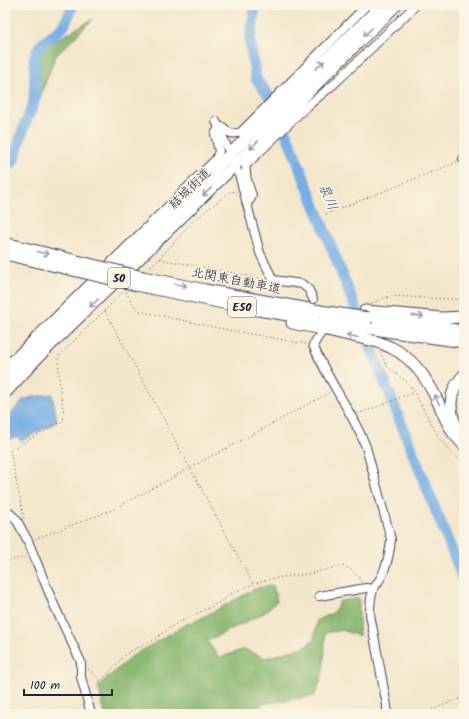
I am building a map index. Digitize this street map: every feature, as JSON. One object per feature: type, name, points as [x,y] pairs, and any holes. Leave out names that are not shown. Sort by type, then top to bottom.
[{"type":"highway","name":"結城街道","points":[[285,108],[299,80],[329,50],[382,5]]},
{"type":"highway","name":"結城街道","points":[[5,393],[271,121],[396,5]]},
{"type":"highway","name":"結城街道","points":[[5,379],[30,352],[232,160]]},
{"type":"highway","name":"北関東自動車道","points":[[5,243],[81,262],[139,281],[160,291],[252,309],[321,317],[367,314],[464,331]]},
{"type":"highway","name":"北関東自動車道","points":[[5,254],[139,281],[245,297],[372,329],[464,342]]},
{"type":"highway","points":[[367,314],[457,318],[464,317]]},
{"type":"highway","points":[[321,317],[393,348],[414,365],[420,371],[428,384],[454,434],[464,445]]},
{"type":"highway","points":[[464,375],[457,383],[451,404],[452,416],[458,430],[464,437]]},
{"type":"street","points":[[329,50],[367,5]]},
{"type":"street","points":[[246,202],[250,200],[252,196],[246,177],[246,165],[271,121],[285,108],[304,109],[334,84],[416,5]]},
{"type":"street","points":[[217,124],[233,134],[271,121]]},
{"type":"street","points":[[217,124],[240,178],[260,253],[273,280],[302,284],[309,290],[321,317],[313,346],[318,358],[352,417],[366,447],[390,539],[390,550],[383,574],[370,588],[318,596]]},
{"type":"street","points":[[5,367],[216,159],[219,151],[215,134],[217,124]]},
{"type":"street","points":[[5,509],[16,519],[22,528],[54,605],[81,662],[81,677],[91,714]]},
{"type":"street","points":[[370,588],[370,614],[387,706],[387,714]]},
{"type":"path","points":[[5,13],[12,5]]},
{"type":"path","points":[[326,214],[464,159]]},
{"type":"path","points":[[237,193],[232,191],[194,220],[159,259],[273,280]]},
{"type":"path","points":[[22,528],[24,517],[10,450],[63,421],[65,416],[60,390],[58,357],[125,290],[139,311],[313,346]]},
{"type":"path","points":[[105,310],[253,584]]},
{"type":"path","points":[[28,541],[112,510],[336,389]]},
{"type":"path","points":[[352,417],[414,392]]},
{"type":"path","points":[[5,562],[34,556]]},
{"type":"path","points":[[81,662],[101,681],[126,654],[155,639],[174,625],[222,601],[232,593],[253,584],[275,578],[314,574],[343,566],[352,570],[370,588]]},
{"type":"path","points":[[421,714],[464,697]]},
{"type":"green space","points":[[93,19],[55,57],[38,103],[39,59],[46,46]]},
{"type":"green space","points":[[273,586],[277,601],[264,613],[207,641],[220,658],[244,649],[265,658],[305,647],[314,639],[317,620],[333,613],[340,601],[359,598],[359,636],[342,630],[325,633],[322,674],[318,689],[314,696],[261,704],[255,714],[105,714],[98,686],[131,657],[188,623],[194,622],[257,588]]},
{"type":"water","points":[[52,394],[57,421],[21,441],[17,437],[10,439],[7,423],[10,420],[12,413],[23,400]]},
{"type":"waterway","points":[[5,169],[11,164],[15,157],[23,130],[34,102],[34,60],[36,53],[40,46],[64,26],[73,5]]},
{"type":"waterway","name":"泉川","points":[[256,5],[250,42],[256,79],[269,96],[279,115],[392,400]]},
{"type":"waterway","name":"泉川","points":[[393,403],[464,581]]}]
